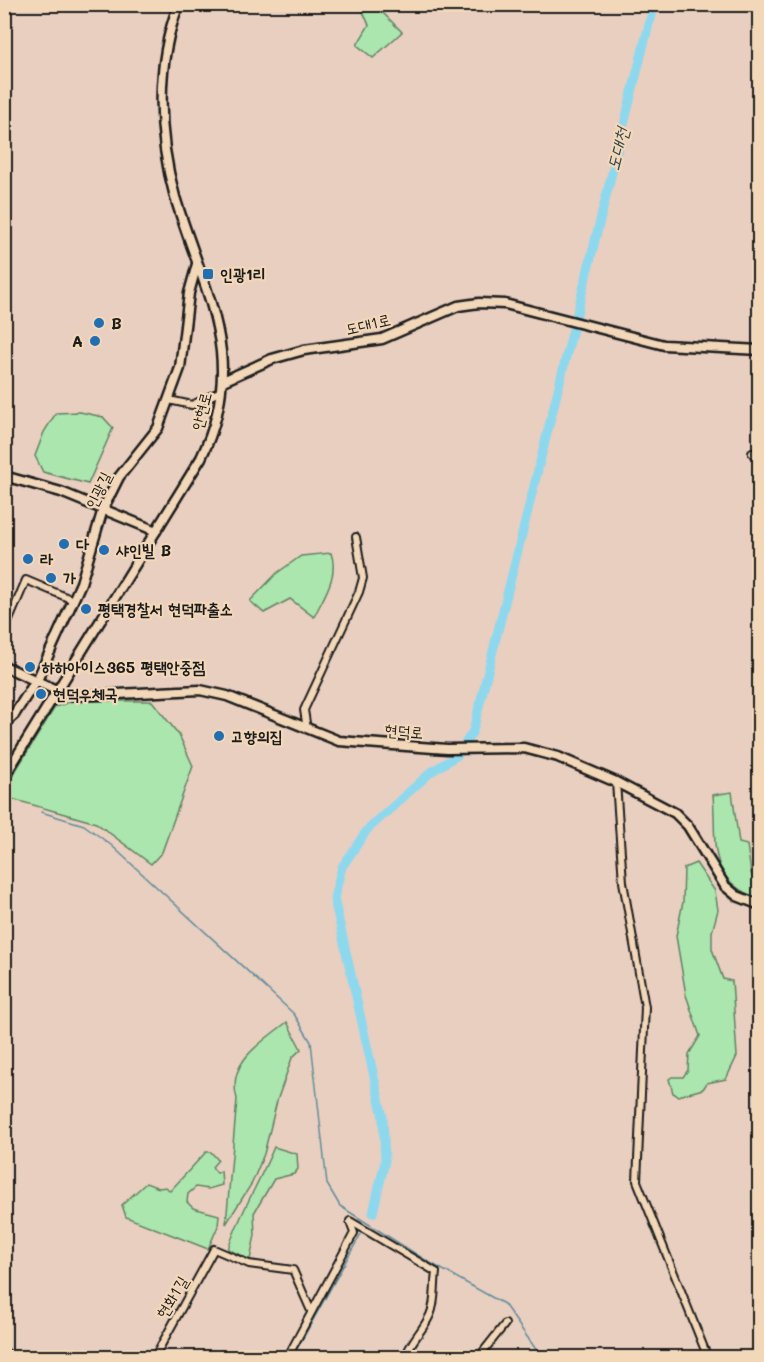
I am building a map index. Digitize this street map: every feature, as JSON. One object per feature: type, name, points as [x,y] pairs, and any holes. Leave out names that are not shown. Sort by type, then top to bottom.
[{"type":"street","name":"안현로","points":[[4,777],[201,458],[212,435],[223,386],[220,331],[175,194],[162,122],[163,76],[179,4]]},
{"type":"street","name":"인광길","points":[[4,724],[14,715],[37,679],[81,583],[103,508],[119,477],[158,428],[180,368],[189,292],[197,264]]},
{"type":"street","name":"도대1로","points":[[223,386],[282,356],[382,339],[458,306],[479,303],[505,304],[585,327],[664,345],[759,350]]},
{"type":"street","points":[[169,400],[192,405],[223,386]]},
{"type":"street","points":[[752,453],[759,455]]},
{"type":"street","points":[[4,476],[61,492],[156,531]]},
{"type":"street","points":[[307,730],[304,710],[363,578],[356,537]]},
{"type":"street","points":[[4,632],[26,580],[73,600]]},
{"type":"street","name":"현덕로","points":[[4,666],[37,679],[58,691],[88,696],[200,690],[227,696],[307,730],[345,742],[454,748],[524,748],[542,752],[616,782],[675,813],[688,826],[725,886],[737,896],[759,905]]},
{"type":"street","points":[[616,782],[623,882],[645,1007],[637,1181],[708,1358]]},
{"type":"street","points":[[287,1358],[354,1233],[350,1221],[436,1272],[433,1309],[423,1328],[409,1345],[405,1358]]},
{"type":"street","name":"현화1길","points":[[154,1358],[214,1249],[249,1263],[293,1270],[311,1311]]},
{"type":"street","points":[[478,1358],[505,1324]]},
{"type":"street","points":[[4,1351],[14,1358]]},
{"type":"green space","points":[[360,5],[375,5],[402,32],[373,58],[357,45],[369,25]]},
{"type":"green space","points":[[80,412],[103,417],[113,428],[88,484],[43,472],[35,456],[44,432],[56,413]]},
{"type":"green space","points":[[331,553],[332,578],[314,617],[290,599],[264,613],[250,601],[277,573],[301,556]]},
{"type":"green space","points":[[73,701],[152,701],[179,735],[193,766],[162,852],[151,864],[96,823],[5,797],[5,788],[55,707]]},
{"type":"green space","points":[[732,792],[739,843],[747,845],[751,873],[759,891],[759,899],[742,891],[730,881],[717,858],[713,795]]},
{"type":"green space","points":[[696,863],[715,891],[718,910],[712,932],[712,949],[723,979],[732,981],[737,1056],[726,1079],[707,1083],[703,1089],[678,1096],[673,1093],[669,1079],[683,1077],[688,1070],[689,1054],[700,1036],[686,995],[676,936],[683,902],[684,868]]},
{"type":"green space","points":[[287,1022],[301,1049],[292,1058],[277,1101],[264,1154],[252,1183],[226,1224],[237,1099],[235,1086],[237,1074],[248,1054]]},
{"type":"green space","points":[[274,1147],[297,1154],[298,1169],[294,1174],[274,1179],[254,1213],[255,1235],[250,1260],[228,1249]]},
{"type":"green space","points":[[206,1152],[211,1152],[218,1160],[212,1167],[217,1173],[221,1171],[222,1185],[208,1189],[196,1187],[188,1194],[187,1202],[193,1208],[219,1215],[218,1226],[208,1249],[126,1217],[122,1205],[146,1183],[159,1188],[166,1187],[170,1191]]},
{"type":"waterway","name":"도대천","points":[[373,1213],[385,1161],[383,1117],[334,898],[342,867],[367,830],[431,772],[458,755],[473,731],[654,4]]},
{"type":"waterway","points":[[41,812],[84,825],[111,845],[294,1014],[311,1042],[327,1184],[340,1206],[427,1261],[504,1304],[542,1358]]},
{"type":"waterway","points":[[292,1358],[362,1232]]},
{"type":"place","name":"인광1리","points":[[208,274]]},
{"type":"place","name":"B","points":[[99,323]]},
{"type":"place","name":"A","points":[[95,341]]},
{"type":"place","name":"다","points":[[64,544]]},
{"type":"place","name":"샤인빌 B","points":[[104,550]]},
{"type":"place","name":"라","points":[[28,559]]},
{"type":"place","name":"가","points":[[51,578]]},
{"type":"place","name":"평택경찰서 현덕파출소","points":[[86,609]]},
{"type":"place","name":"하하아이스365 평택안중점","points":[[30,667]]},
{"type":"place","name":"현덕우체국","points":[[41,694]]},
{"type":"place","name":"고향의집","points":[[219,736]]}]
